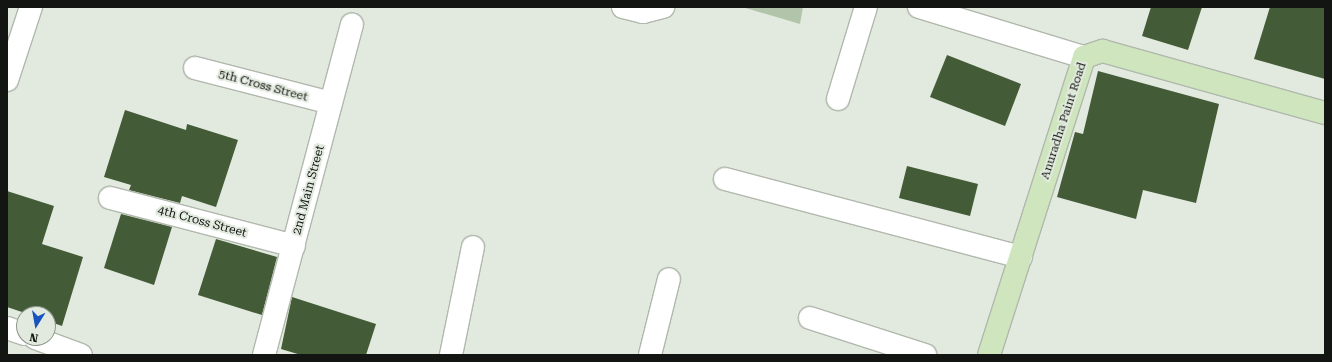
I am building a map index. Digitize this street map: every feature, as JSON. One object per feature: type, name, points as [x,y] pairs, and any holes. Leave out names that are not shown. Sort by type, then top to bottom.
[{"type":"street","points":[[7,80],[31,7]]},
{"type":"street","points":[[623,7],[643,12],[663,7]]},
{"type":"street","points":[[838,99],[866,7]]},
{"type":"street","points":[[919,7],[1084,57]]},
{"type":"street","name":"2nd Main Street","points":[[264,355],[352,25]]},
{"type":"street","name":"Anuradha Paint Road","points":[[989,355],[1084,57],[1103,51],[1325,113]]},
{"type":"street","name":"5th Cross Street","points":[[195,68],[331,103]]},
{"type":"street","points":[[725,179],[1021,257]]},
{"type":"street","name":"4th Cross Street","points":[[110,198],[294,246]]},
{"type":"street","points":[[451,355],[473,247]]},
{"type":"street","points":[[650,355],[670,278]]},
{"type":"street","points":[[810,318],[925,355]]},
{"type":"street","points":[[56,346],[81,355]]},
{"type":"green space","points":[[742,7],[803,7],[800,24]]},
{"type":"building","points":[[1151,7],[1202,7],[1188,50],[1142,36]]},
{"type":"building","points":[[1270,7],[1325,7],[1325,79],[1254,59]]},
{"type":"building","points":[[947,55],[1021,84],[1005,126],[930,97]]},
{"type":"building","points":[[1098,71],[1219,104],[1196,203],[1143,190],[1136,219],[1057,197],[1075,132],[1083,134]]},
{"type":"building","points":[[125,110],[186,130],[187,124],[238,140],[216,207],[182,196],[180,203],[129,190],[131,185],[104,177]]},
{"type":"building","points":[[907,166],[978,184],[970,216],[899,198]]},
{"type":"building","points":[[7,191],[54,206],[42,244],[83,257],[62,326],[56,324],[56,306],[16,306],[16,310],[7,307]]},
{"type":"building","points":[[121,214],[172,227],[154,285],[104,268]]},
{"type":"building","points":[[216,239],[277,257],[262,315],[198,295]]},
{"type":"building","points":[[292,297],[376,324],[366,355],[301,355],[281,349]]}]
